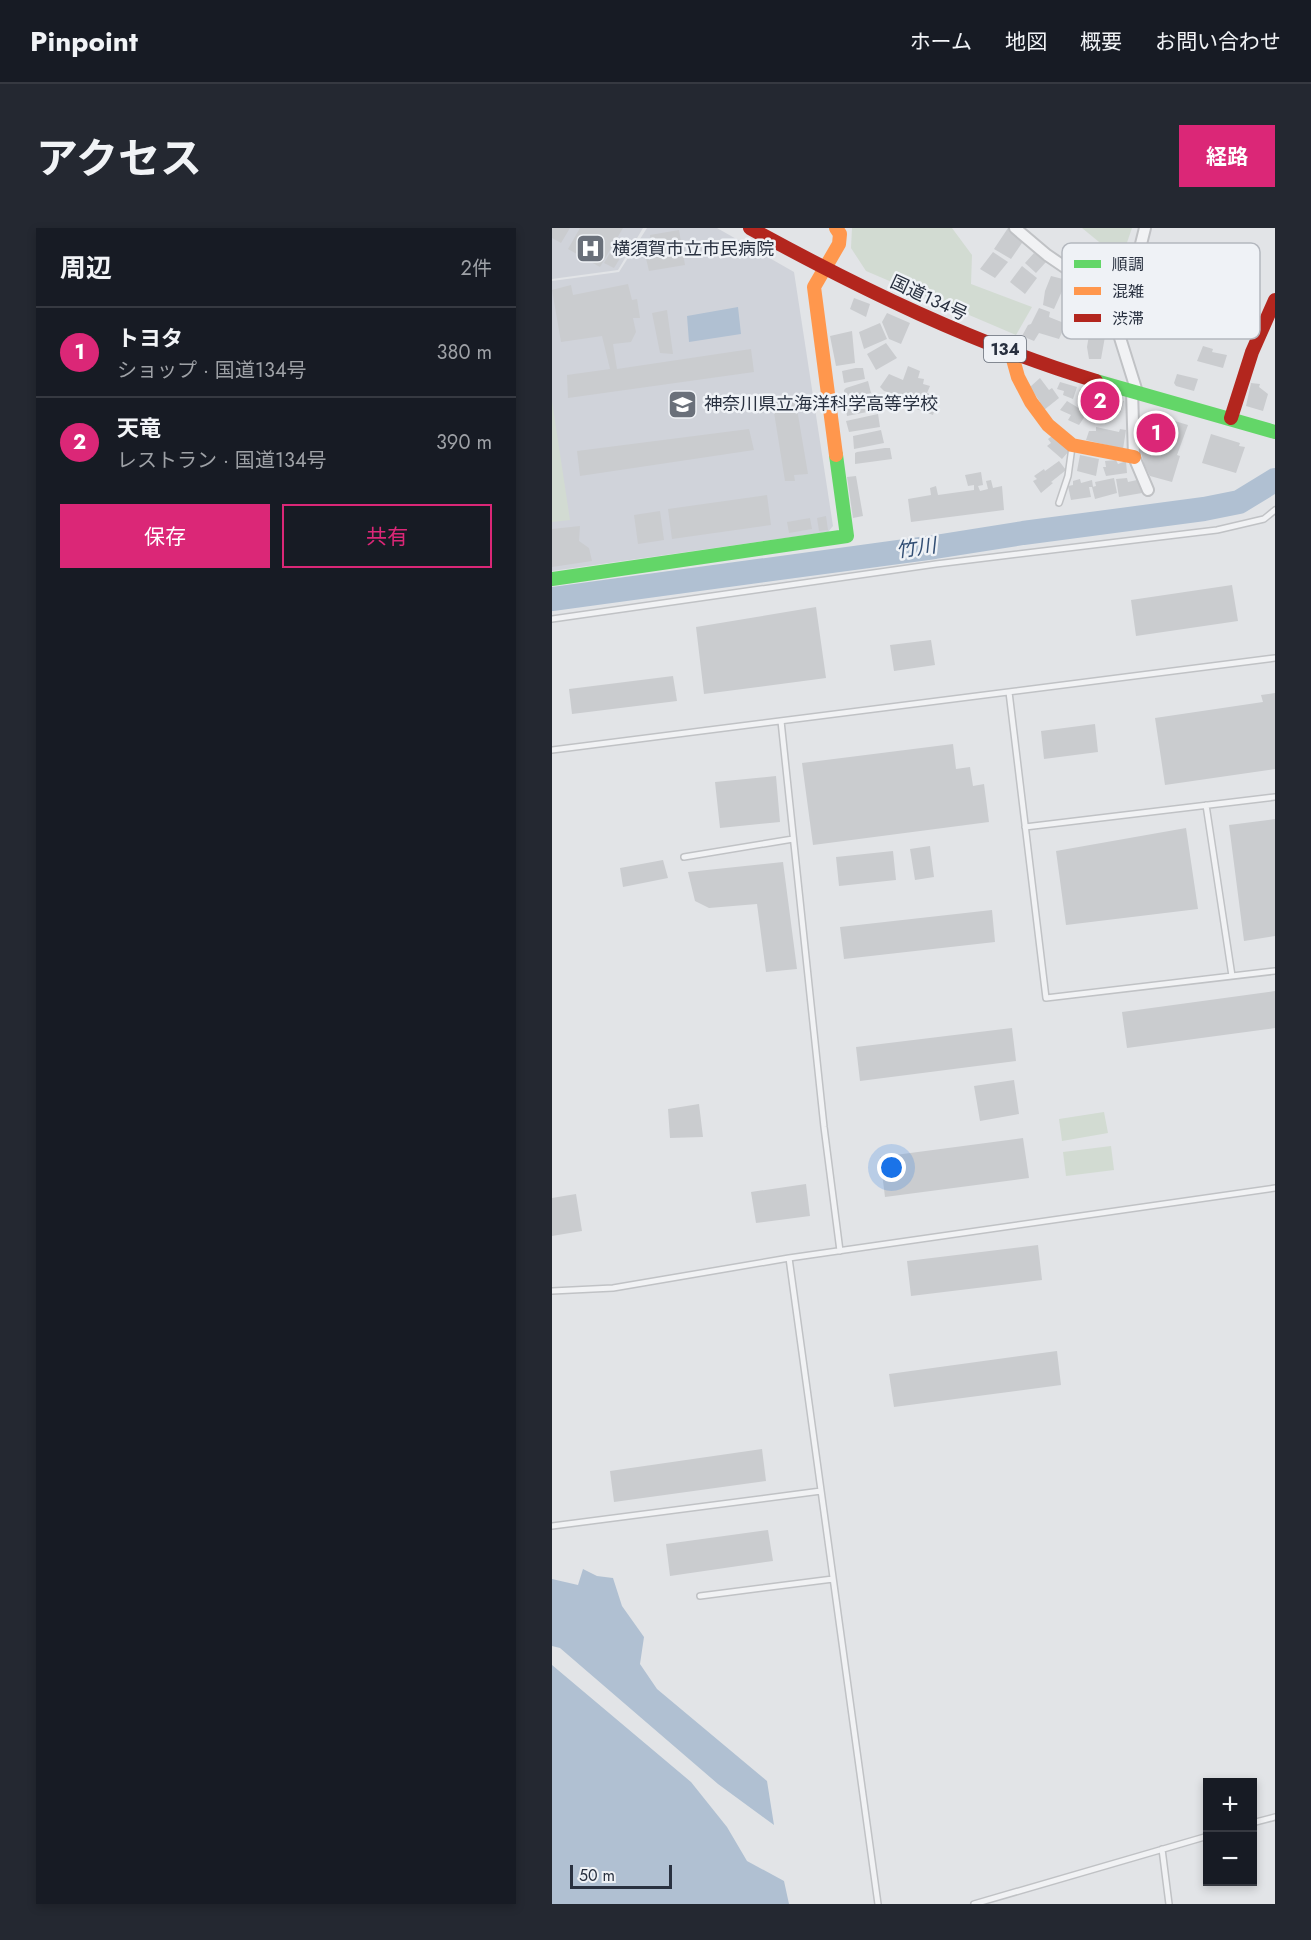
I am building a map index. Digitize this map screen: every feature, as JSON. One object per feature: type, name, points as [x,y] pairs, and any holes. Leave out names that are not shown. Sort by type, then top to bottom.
[{"type":"main road","name":"国道134号","points":[[750,228],[825,270],[958,332],[1081,376],[1275,432]]},
{"type":"main road","points":[[552,579],[847,536],[814,287],[839,244],[840,234],[836,228]]},
{"type":"main road","points":[[1260,334],[1275,300]]},
{"type":"main road","points":[[1231,418],[1258,339]]},
{"type":"main road","points":[[1011,352],[1018,377],[1031,402],[1048,425],[1072,445],[1134,457]]},
{"type":"street","points":[[1015,228],[1062,265]]},
{"type":"street","points":[[1141,243],[1145,228]]},
{"type":"street","points":[[1120,339],[1134,391],[1134,457],[1148,490]]},
{"type":"lane","points":[[1059,503],[1068,476],[1072,445]]},
{"type":"lane","points":[[552,618],[936,564],[1217,530],[1264,519],[1275,510]]},
{"type":"lane","points":[[552,750],[1275,658]]},
{"type":"lane","points":[[1009,692],[1046,998],[1275,971]]},
{"type":"lane","points":[[781,721],[824,1126],[840,1251]]},
{"type":"lane","points":[[1025,827],[1275,796]]},
{"type":"lane","points":[[1206,805],[1232,976]]},
{"type":"lane","points":[[684,857],[793,839]]},
{"type":"lane","points":[[552,1291],[613,1288],[789,1258],[1275,1188]]},
{"type":"lane","points":[[789,1258],[878,1904]]},
{"type":"lane","points":[[552,1526],[821,1491]]},
{"type":"lane","points":[[700,1596],[833,1579]]},
{"type":"lane","points":[[1257,1821],[1275,1816]]},
{"type":"lane","points":[[974,1904],[1203,1837]]},
{"type":"lane","points":[[1162,1849],[1169,1904]]},
{"type":"shaded area","name":"横須賀市立市民病院","points":[[552,228],[643,228],[618,270],[552,279]]},
{"type":"shaded area","name":"神奈川県立海洋科学高等学校","points":[[647,228],[717,228],[794,272],[833,526],[828,532],[552,571],[552,281],[619,272]]},
{"type":"shaded area","points":[[852,228],[952,228],[972,255],[971,284],[1032,307],[1016,335],[866,271],[851,248]]},
{"type":"shaded area","points":[[1082,228],[1132,228],[1127,243],[1100,243]]},
{"type":"shaded area","points":[[552,401],[570,520],[552,522]]},
{"type":"shaded area","points":[[1104,1112],[1108,1133],[1062,1141],[1059,1119]]},
{"type":"shaded area","points":[[1111,1146],[1114,1170],[1066,1176],[1063,1152]]},
{"type":"water","points":[[738,307],[741,334],[689,342],[687,316]]},
{"type":"water","points":[[583,1569],[597,1576],[613,1578],[622,1606],[644,1637],[640,1664],[657,1689],[767,1781],[774,1825],[718,1784],[560,1648],[552,1646],[552,1579],[578,1585]]},
{"type":"water","points":[[552,1665],[691,1782],[727,1827],[747,1861],[784,1881],[789,1904],[552,1904]]},
{"type":"building","points":[[552,228],[570,228],[561,243],[552,238]]},
{"type":"building","points":[[580,228],[623,228],[600,267],[568,249]]},
{"type":"building","points":[[1008,228],[1024,240],[1011,259],[994,249]]},
{"type":"building","points":[[679,230],[685,265],[649,271],[643,246],[651,244],[650,235]]},
{"type":"building","points":[[617,241],[627,247],[614,268],[604,263]]},
{"type":"building","points":[[993,252],[1008,262],[995,278],[980,269]]},
{"type":"building","points":[[1034,253],[1046,262],[1036,273],[1025,263]]},
{"type":"building","points":[[1022,266],[1037,278],[1025,294],[1010,282]]},
{"type":"building","points":[[1051,276],[1062,279],[1062,291],[1054,309],[1043,305]]},
{"type":"building","points":[[628,284],[632,300],[637,299],[640,318],[633,318],[636,332],[631,342],[613,344],[617,369],[751,349],[754,372],[568,398],[567,375],[610,369],[602,336],[561,342],[552,290],[571,285],[573,295]]},
{"type":"building","points":[[854,298],[870,304],[866,317],[850,309]]},
{"type":"building","points":[[1039,308],[1050,312],[1049,317],[1062,322],[1062,332],[1059,339],[1039,333],[1034,341],[1022,336]]},
{"type":"building","points":[[667,310],[673,354],[660,353],[652,313]]},
{"type":"building","points":[[887,313],[910,323],[901,344],[889,339],[882,322]]},
{"type":"building","points":[[880,323],[887,339],[864,349],[859,332]]},
{"type":"building","points":[[852,331],[855,363],[836,366],[830,336]]},
{"type":"building","points":[[1088,339],[1105,339],[1101,359],[1089,359]]},
{"type":"building","points":[[886,343],[897,358],[876,370],[867,354]]},
{"type":"building","points":[[1203,346],[1213,349],[1212,352],[1227,355],[1223,368],[1197,361]]},
{"type":"building","points":[[908,366],[920,371],[918,378],[924,379],[923,384],[930,386],[927,393],[939,397],[933,415],[903,404],[905,397],[884,391],[880,387],[889,374],[903,380]]},
{"type":"building","points":[[863,368],[865,379],[844,383],[842,371]]},
{"type":"building","points":[[1177,374],[1198,379],[1194,391],[1176,386],[1174,383]]},
{"type":"building","points":[[1040,378],[1049,390],[1052,388],[1059,398],[1044,410],[1030,387]]},
{"type":"building","points":[[868,381],[871,393],[845,398],[846,388]]},
{"type":"building","points":[[1060,382],[1077,387],[1073,399],[1063,395],[1064,391],[1057,389]]},
{"type":"building","points":[[1251,383],[1260,384],[1259,387],[1268,394],[1263,411],[1246,406]]},
{"type":"building","points":[[1080,389],[1124,401],[1120,413],[1114,412],[1114,415],[1106,412],[1105,417],[1094,413],[1094,409],[1086,408],[1088,405],[1077,402]]},
{"type":"building","points":[[795,397],[808,474],[794,475],[795,481],[785,481],[772,400]]},
{"type":"building","points":[[873,398],[877,410],[847,416],[845,403]]},
{"type":"building","points":[[1067,401],[1087,413],[1079,425],[1068,420],[1071,415],[1060,410]]},
{"type":"building","points":[[1148,413],[1188,425],[1177,455],[1180,456],[1172,482],[1150,476],[1144,464],[1140,449],[1144,437],[1141,435]]},
{"type":"building","points":[[878,414],[880,427],[849,432],[846,421]]},
{"type":"building","points":[[1096,427],[1119,432],[1120,429],[1126,430],[1123,449],[1086,440],[1089,431],[1096,431]]},
{"type":"building","points":[[749,429],[754,450],[580,476],[577,451]]},
{"type":"building","points":[[881,430],[884,443],[854,449],[853,436]]},
{"type":"building","points":[[1211,434],[1240,443],[1239,446],[1245,447],[1236,473],[1202,463]]},
{"type":"building","points":[[1052,436],[1069,451],[1062,459],[1047,446],[1051,443],[1048,439]]},
{"type":"building","points":[[890,448],[892,459],[855,464],[855,453]]},
{"type":"building","points":[[1080,455],[1099,459],[1096,476],[1077,471]]},
{"type":"building","points":[[1116,460],[1118,464],[1126,461],[1127,473],[1106,476],[1103,467],[1106,467],[1105,461]]},
{"type":"building","points":[[1059,461],[1066,470],[1041,493],[1033,481],[1037,479],[1034,476]]},
{"type":"building","points":[[981,472],[983,485],[978,486],[980,491],[988,489],[986,481],[991,480],[993,488],[1002,486],[1004,510],[911,522],[908,499],[931,495],[930,488],[936,486],[938,495],[974,490],[974,485],[968,486],[965,475]]},
{"type":"building","points":[[856,476],[863,516],[853,518],[847,477]]},
{"type":"building","points":[[1114,478],[1117,493],[1095,499],[1092,487],[1096,486],[1095,482]]},
{"type":"building","points":[[1127,478],[1128,482],[1137,480],[1142,493],[1119,497],[1116,479]]},
{"type":"building","points":[[1080,479],[1081,483],[1092,480],[1093,487],[1089,487],[1091,497],[1071,500],[1068,486]]},
{"type":"building","points":[[767,495],[771,525],[672,539],[668,509]]},
{"type":"building","points":[[660,511],[664,540],[638,544],[634,515]]},
{"type":"building","points":[[826,516],[828,530],[819,531],[817,518]]},
{"type":"building","points":[[810,518],[812,529],[789,533],[787,522]]},
{"type":"building","points":[[580,526],[579,541],[589,548],[592,561],[552,567],[552,529]]},
{"type":"building","points":[[1232,585],[1238,621],[1136,636],[1131,600]]},
{"type":"building","points":[[816,607],[826,678],[704,694],[696,627]]},
{"type":"building","points":[[931,640],[935,665],[894,671],[890,645]]},
{"type":"building","points":[[673,676],[677,701],[572,714],[569,689]]},
{"type":"building","points":[[1275,693],[1275,769],[1165,785],[1155,718],[1263,702],[1261,695]]},
{"type":"building","points":[[1095,724],[1098,752],[1044,759],[1041,731]]},
{"type":"building","points":[[953,744],[956,769],[970,767],[973,786],[984,784],[989,822],[813,845],[802,763]]},
{"type":"building","points":[[776,776],[780,822],[720,828],[715,782]]},
{"type":"building","points":[[1275,819],[1275,936],[1244,941],[1229,825]]},
{"type":"building","points":[[1186,828],[1198,909],[1066,925],[1056,851]]},
{"type":"building","points":[[930,846],[934,877],[915,880],[910,849]]},
{"type":"building","points":[[893,851],[896,880],[839,886],[836,857]]},
{"type":"building","points":[[663,860],[668,878],[623,887],[620,868]]},
{"type":"building","points":[[783,862],[797,969],[766,972],[757,904],[709,908],[695,901],[688,872]]},
{"type":"building","points":[[992,910],[995,942],[844,959],[840,927]]},
{"type":"building","points":[[1275,991],[1275,1028],[1127,1048],[1122,1012]]},
{"type":"building","points":[[1012,1028],[1016,1061],[860,1081],[856,1047]]},
{"type":"building","points":[[1014,1080],[1019,1114],[980,1121],[974,1086]]},
{"type":"building","points":[[699,1104],[703,1137],[670,1138],[668,1109]]},
{"type":"building","points":[[1023,1138],[1029,1178],[885,1197],[880,1157]]},
{"type":"building","points":[[806,1184],[810,1216],[756,1223],[751,1192]]},
{"type":"building","points":[[576,1194],[582,1231],[552,1236],[552,1198]]},
{"type":"building","points":[[1038,1245],[1042,1280],[911,1296],[907,1261]]},
{"type":"building","points":[[1057,1351],[1061,1385],[894,1407],[889,1374]]},
{"type":"building","points":[[762,1449],[766,1481],[614,1502],[610,1471]]},
{"type":"building","points":[[768,1530],[773,1561],[670,1576],[666,1544]]},
{"type":"waterway","name":"竹川","points":[[552,599],[1204,509],[1239,502],[1275,480]]},
{"type":"traffic: fast","points":[[1096,381],[1275,432]]},
{"type":"traffic: fast","points":[[552,579],[847,536],[836,455]]},
{"type":"traffic: slow","points":[[836,228],[840,234],[839,244],[814,287],[836,455]]},
{"type":"traffic: slow","points":[[1011,352],[1018,377],[1031,402],[1048,425],[1072,445],[1134,457]]},
{"type":"traffic: jam","points":[[750,228],[919,314],[1006,350],[1096,381]]},
{"type":"traffic: jam","points":[[1260,334],[1275,300]]},
{"type":"traffic: jam","points":[[1231,418],[1258,339]]},
{"type":"place","name":"横須賀市立市民病院","points":[[591,249]]},
{"type":"place","name":"天竜","points":[[1100,401]]},
{"type":"place","name":"神奈川県立海洋科学高等学校","points":[[683,404]]},
{"type":"place","name":"トヨタ","points":[[1156,433]]}]
